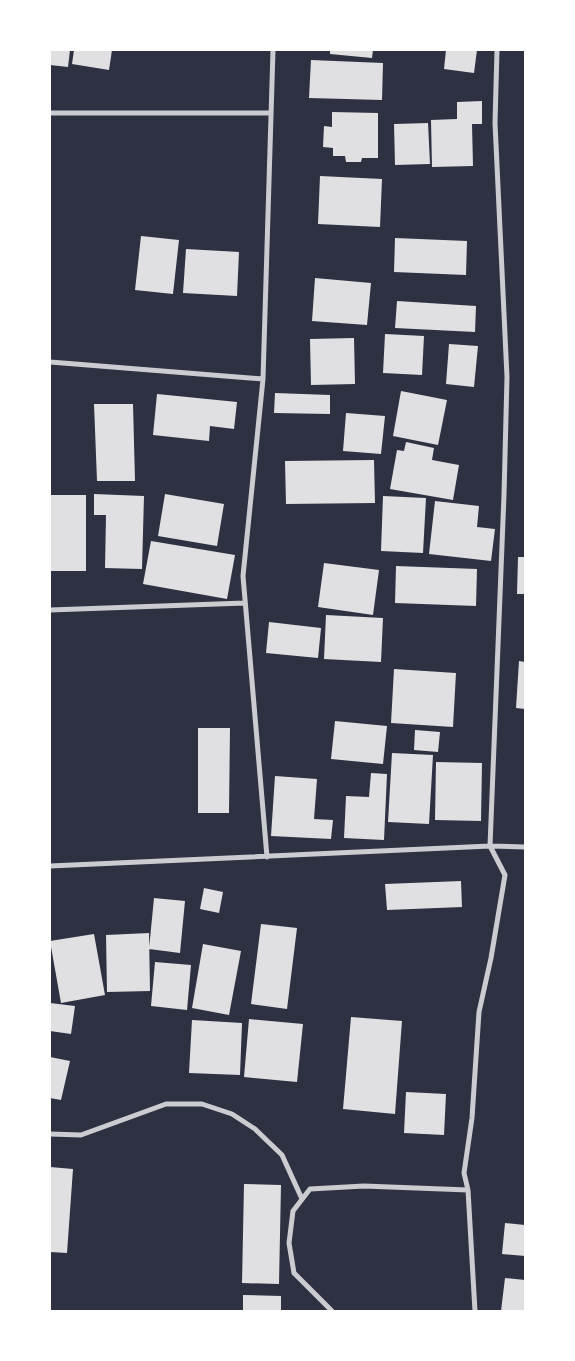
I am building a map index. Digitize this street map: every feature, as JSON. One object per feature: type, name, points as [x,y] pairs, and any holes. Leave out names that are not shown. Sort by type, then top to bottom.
[{"type":"street","points":[[267,857],[244,576],[262,379],[273,50]]},
{"type":"street","points":[[475,1311],[468,1190],[464,1173],[472,1118],[479,1012],[504,874],[490,846],[507,377],[495,124],[497,50]]},
{"type":"street","points":[[50,112],[271,113]]},
{"type":"street","points":[[50,362],[262,379]]},
{"type":"street","points":[[50,610],[245,603]]},
{"type":"street","points":[[50,866],[490,846],[525,847]]},
{"type":"street","points":[[50,1134],[81,1135],[166,1104],[202,1104],[232,1114],[255,1129],[282,1155],[302,1198]]},
{"type":"street","points":[[332,1311],[294,1273],[290,1243],[292,1211],[310,1189],[364,1186],[468,1190]]},
{"type":"building","points":[[50,50],[70,50],[68,67],[50,65]]},
{"type":"building","points":[[74,50],[112,50],[109,70],[72,64]]},
{"type":"building","points":[[330,50],[373,50],[372,58],[330,54]]},
{"type":"building","points":[[446,50],[477,50],[474,73],[444,69]]},
{"type":"building","points":[[311,60],[383,63],[382,100],[309,98]]},
{"type":"building","points":[[482,101],[482,124],[472,124],[473,166],[432,167],[431,120],[457,119],[457,102]]},
{"type":"building","points":[[332,112],[378,113],[378,158],[362,158],[361,162],[346,162],[345,156],[333,156],[333,148],[323,147],[324,126],[332,127]]},
{"type":"building","points":[[428,123],[430,164],[395,165],[394,124]]},
{"type":"building","points":[[320,176],[382,179],[380,227],[318,224]]},
{"type":"building","points":[[141,236],[179,240],[173,294],[135,290]]},
{"type":"building","points":[[395,238],[467,241],[466,275],[394,272]]},
{"type":"building","points":[[186,249],[239,252],[237,296],[183,293]]},
{"type":"building","points":[[315,278],[371,283],[367,325],[312,321]]},
{"type":"building","points":[[397,301],[476,306],[475,332],[395,328]]},
{"type":"building","points":[[385,334],[424,336],[422,375],[383,373]]},
{"type":"building","points":[[354,338],[355,384],[311,385],[310,339]]},
{"type":"building","points":[[449,344],[478,346],[474,387],[446,384]]},
{"type":"building","points":[[401,391],[447,400],[438,445],[393,436]]},
{"type":"building","points":[[275,393],[330,395],[330,414],[274,413]]},
{"type":"building","points":[[157,394],[237,402],[234,429],[210,426],[209,441],[153,435]]},
{"type":"building","points":[[94,404],[133,404],[135,481],[97,481]]},
{"type":"building","points":[[346,413],[385,416],[381,454],[343,451]]},
{"type":"building","points":[[406,442],[434,448],[432,460],[459,465],[453,500],[390,489],[397,450],[404,451]]},
{"type":"building","points":[[374,460],[375,503],[286,504],[285,461]]},
{"type":"building","points":[[94,494],[144,496],[142,569],[105,568],[106,515],[94,515]]},
{"type":"building","points":[[165,494],[224,504],[217,546],[158,536]]},
{"type":"building","points":[[50,495],[86,495],[86,571],[50,571]]},
{"type":"building","points":[[383,496],[426,498],[423,553],[381,551]]},
{"type":"building","points":[[435,501],[479,506],[477,527],[495,529],[491,561],[429,554]]},
{"type":"building","points":[[151,541],[235,555],[227,599],[143,584]]},
{"type":"building","points":[[518,557],[525,557],[525,594],[517,594]]},
{"type":"building","points":[[324,563],[379,570],[373,615],[318,607]]},
{"type":"building","points":[[396,566],[477,569],[476,606],[395,603]]},
{"type":"building","points":[[326,615],[383,618],[381,662],[324,659]]},
{"type":"building","points":[[269,622],[321,628],[318,658],[266,653]]},
{"type":"building","points":[[519,661],[525,662],[525,709],[516,708]]},
{"type":"building","points":[[394,669],[456,673],[453,727],[391,723]]},
{"type":"building","points":[[335,721],[387,726],[383,764],[331,759]]},
{"type":"building","points":[[198,728],[230,728],[229,813],[198,813]]},
{"type":"building","points":[[415,730],[440,732],[438,752],[414,750]]},
{"type":"building","points":[[392,753],[433,755],[429,824],[388,822]]},
{"type":"building","points":[[436,762],[482,763],[481,821],[435,820]]},
{"type":"building","points":[[371,773],[387,774],[384,840],[344,838],[346,796],[369,797]]},
{"type":"building","points":[[275,776],[317,779],[314,819],[333,820],[331,839],[271,836]]},
{"type":"building","points":[[461,881],[462,907],[387,910],[385,884]]},
{"type":"building","points":[[204,888],[223,892],[219,913],[200,909]]},
{"type":"building","points":[[154,898],[185,901],[180,953],[149,949]]},
{"type":"building","points":[[261,924],[297,928],[287,1009],[251,1004]]},
{"type":"building","points":[[149,933],[150,991],[107,992],[106,935]]},
{"type":"building","points":[[94,934],[105,995],[61,1003],[50,941]]},
{"type":"building","points":[[203,944],[241,951],[229,1015],[192,1008]]},
{"type":"building","points":[[155,962],[191,965],[187,1010],[151,1006]]},
{"type":"building","points":[[50,1003],[75,1006],[71,1034],[50,1031]]},
{"type":"building","points":[[351,1017],[402,1021],[395,1114],[343,1109]]},
{"type":"building","points":[[249,1019],[303,1024],[297,1082],[244,1077]]},
{"type":"building","points":[[192,1020],[242,1023],[240,1075],[189,1073]]},
{"type":"building","points":[[50,1057],[70,1061],[61,1100],[50,1098]]},
{"type":"building","points":[[406,1092],[446,1094],[444,1135],[404,1133]]},
{"type":"building","points":[[50,1167],[73,1169],[67,1253],[50,1252]]},
{"type":"building","points":[[244,1184],[281,1185],[279,1284],[242,1283]]},
{"type":"building","points":[[505,1223],[525,1225],[525,1256],[502,1254]]},
{"type":"building","points":[[505,1278],[525,1280],[525,1311],[501,1311]]},
{"type":"building","points":[[243,1295],[281,1296],[281,1311],[243,1311]]}]
